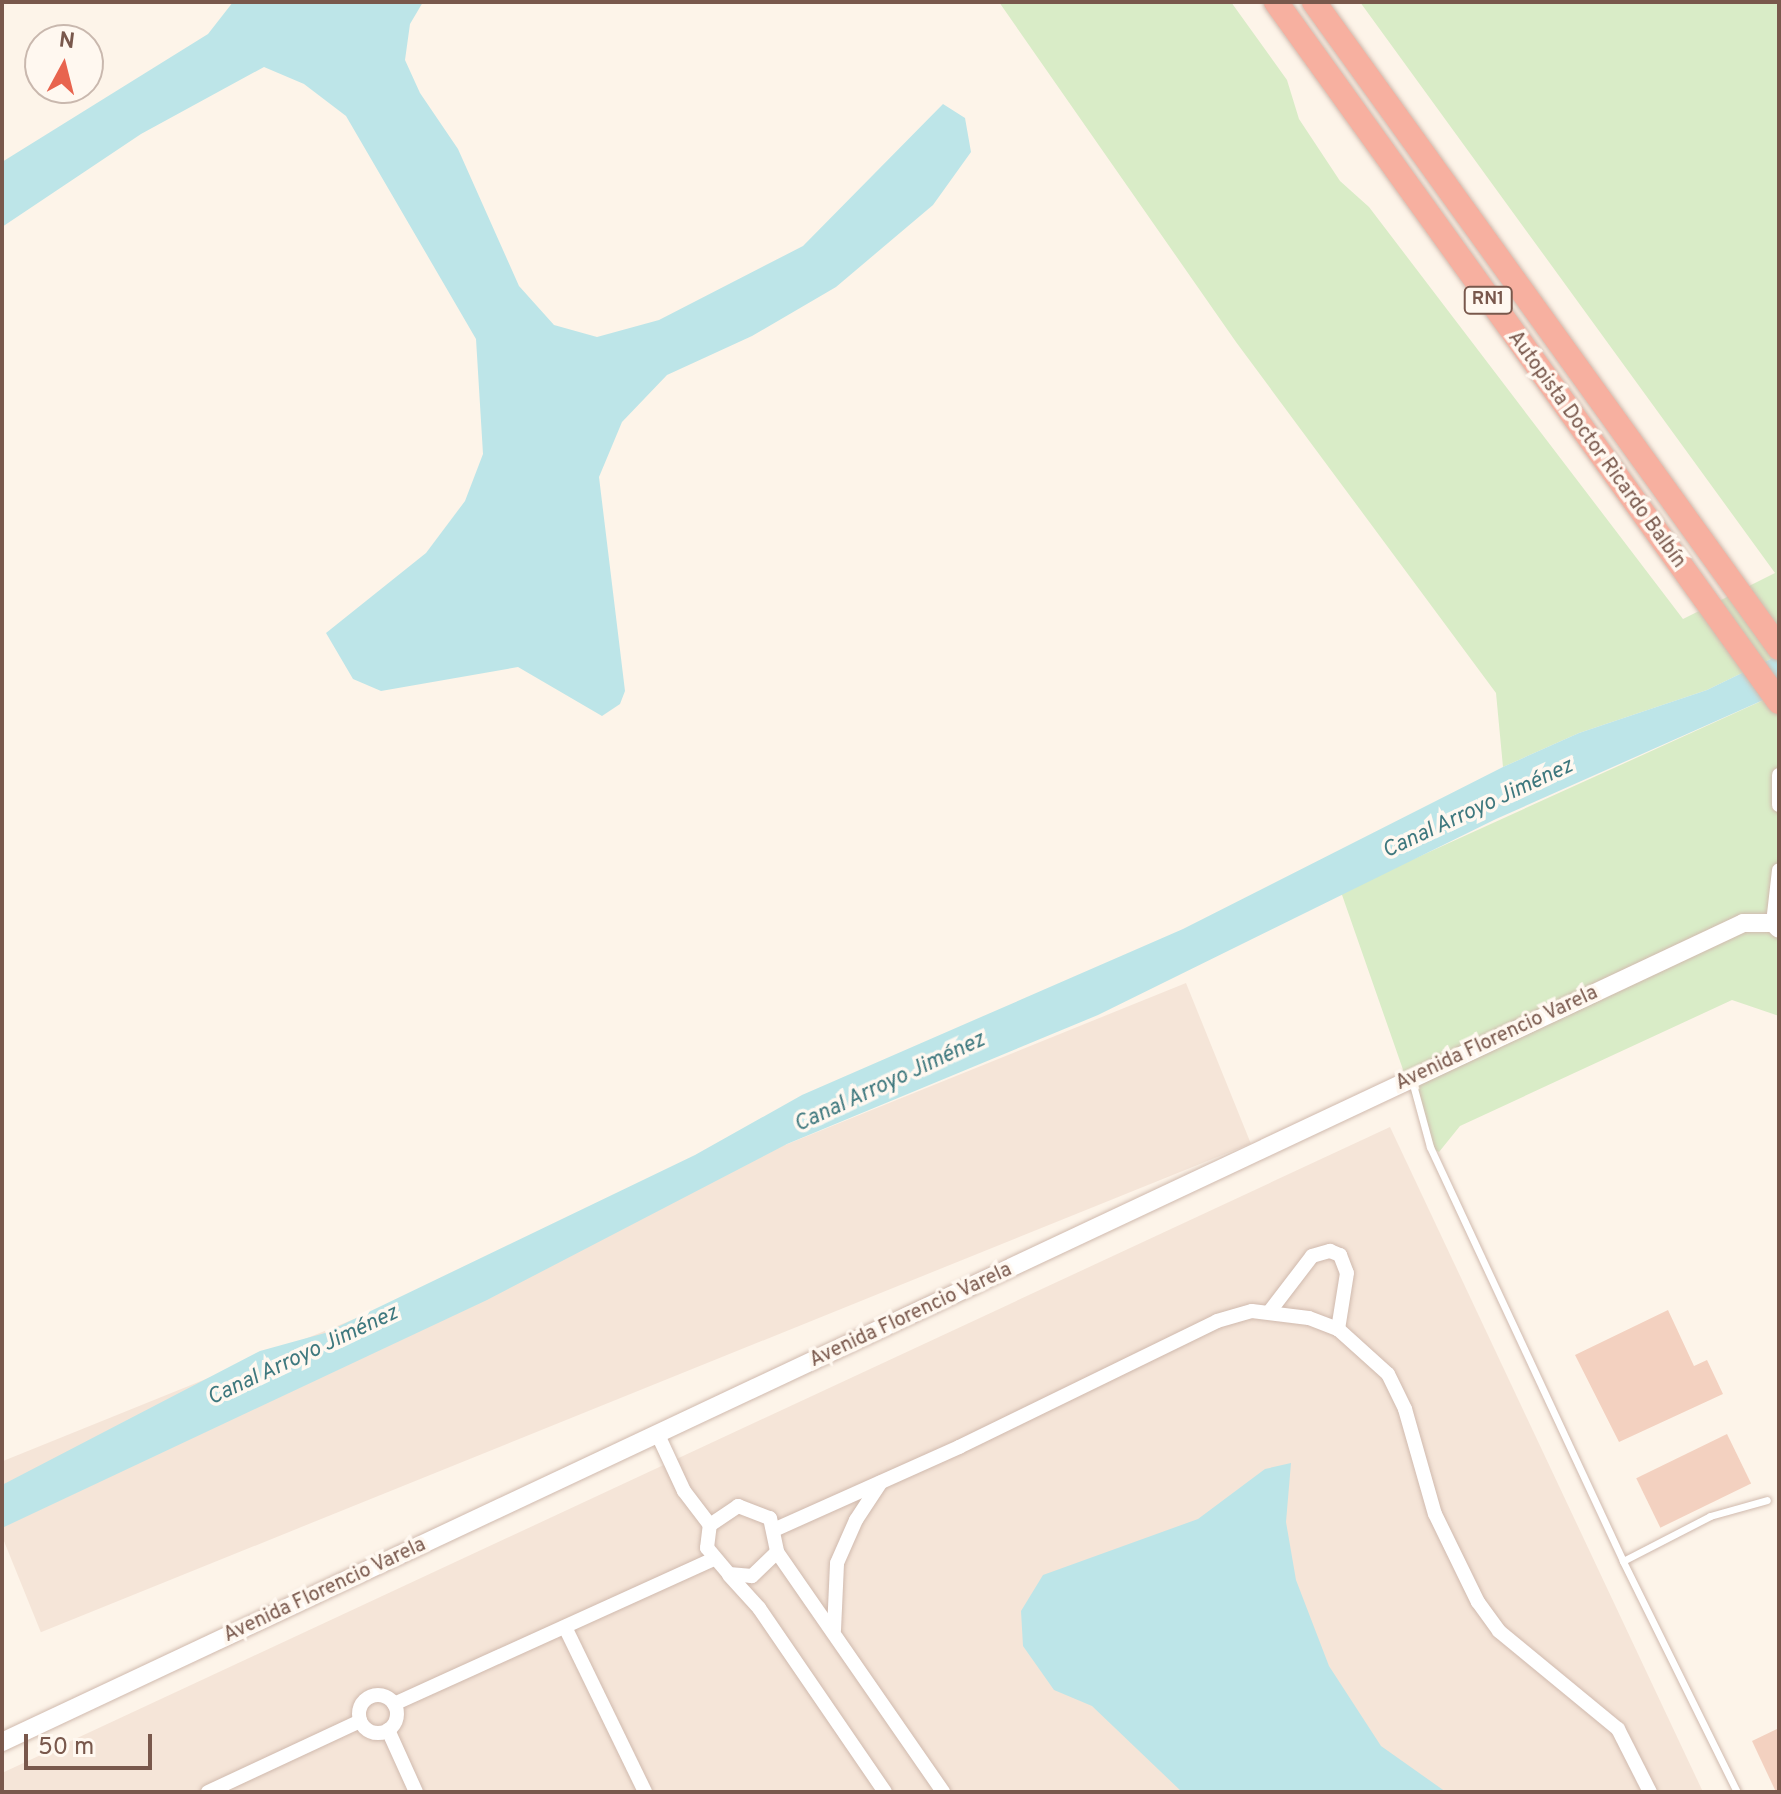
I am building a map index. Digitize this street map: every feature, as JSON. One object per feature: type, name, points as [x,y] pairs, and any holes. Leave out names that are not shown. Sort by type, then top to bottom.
[{"type":"highway","name":"Autopista Doctor Ricardo Balbín","points":[[1276,2],[1701,598],[1779,702]]},
{"type":"highway","name":"Autopista Doctor Ricardo Balbín","points":[[1314,2],[1726,579],[1779,648]]},
{"type":"street","points":[[1779,775],[1779,805]]},
{"type":"street","name":"Avenida Florencio Varela","points":[[2,1742],[1743,923],[1776,926],[1779,870]]},
{"type":"street","points":[[1270,1311],[1312,1256],[1330,1251],[1340,1255],[1347,1273],[1338,1329]]},
{"type":"street","points":[[776,1529],[882,1482],[1217,1321],[1270,1311],[1338,1329],[1372,1356],[1397,1390],[1435,1514],[1478,1602],[1499,1631],[1618,1729],[1650,1792]]},
{"type":"street","points":[[658,1435],[684,1491],[710,1525],[712,1560],[759,1608],[885,1792]]},
{"type":"street","points":[[834,1630],[837,1563],[856,1520],[882,1482]]},
{"type":"street","points":[[710,1525],[738,1506],[761,1511],[776,1529],[777,1552],[834,1630],[943,1792]]},
{"type":"street","points":[[729,1574],[763,1571],[777,1552]]},
{"type":"street","points":[[360,1721],[362,1703],[372,1695],[394,1704],[712,1560]]},
{"type":"street","points":[[565,1627],[645,1792]]},
{"type":"street","points":[[360,1721],[375,1733],[388,1730],[397,1715],[394,1704]]},
{"type":"street","points":[[208,1792],[360,1721]]},
{"type":"street","points":[[388,1730],[416,1792]]},
{"type":"lane","points":[[1412,1079],[1430,1147],[1623,1561],[1737,1792]]},
{"type":"lane","points":[[1623,1561],[1710,1516],[1767,1500]]},
{"type":"shaded area","points":[[1186,983],[1251,1143],[41,1632],[2,1536],[2,1461]]},
{"type":"shaded area","points":[[1390,1127],[1703,1792],[2,1792],[2,1773]]},
{"type":"green space","points":[[999,2],[1231,2],[1287,80],[1299,119],[1340,181],[1369,207],[1683,619],[1775,573],[1360,2],[1779,2],[1779,655],[1707,690],[1579,733],[1503,767],[1496,693],[1236,342]]},
{"type":"green space","points":[[1779,693],[1779,1016],[1732,1000],[1460,1126],[1439,1152],[1430,1147],[1341,892]]},
{"type":"water","points":[[233,2],[423,2],[410,24],[405,60],[420,93],[458,149],[519,286],[554,325],[597,337],[659,320],[803,246],[943,104],[965,118],[971,152],[933,205],[836,287],[752,336],[667,375],[622,422],[599,477],[625,691],[620,704],[602,716],[518,667],[381,691],[353,679],[326,633],[426,553],[465,501],[483,454],[476,339],[346,116],[304,84],[264,67],[141,134],[2,227],[2,162],[95,104],[104,104],[104,99],[208,34]]},
{"type":"water","name":"Canal Arroyo Jiménez","points":[[1779,655],[1779,693],[1496,819],[1098,1015],[787,1144],[487,1300],[2,1528],[2,1485],[260,1351],[325,1333],[695,1155],[802,1095],[1183,929],[1503,767],[1579,733],[1707,690]]},
{"type":"water","points":[[1291,1463],[1286,1522],[1296,1580],[1329,1666],[1381,1746],[1446,1792],[1182,1792],[1092,1706],[1054,1690],[1023,1646],[1021,1611],[1043,1575],[1198,1519],[1265,1469]]},
{"type":"building","points":[[1668,1310],[1694,1366],[1707,1360],[1723,1394],[1619,1442],[1575,1355]]},
{"type":"building","points":[[1727,1434],[1751,1483],[1660,1528],[1636,1478]]},
{"type":"building","points":[[1779,1728],[1779,1792],[1776,1792],[1752,1741]]}]
